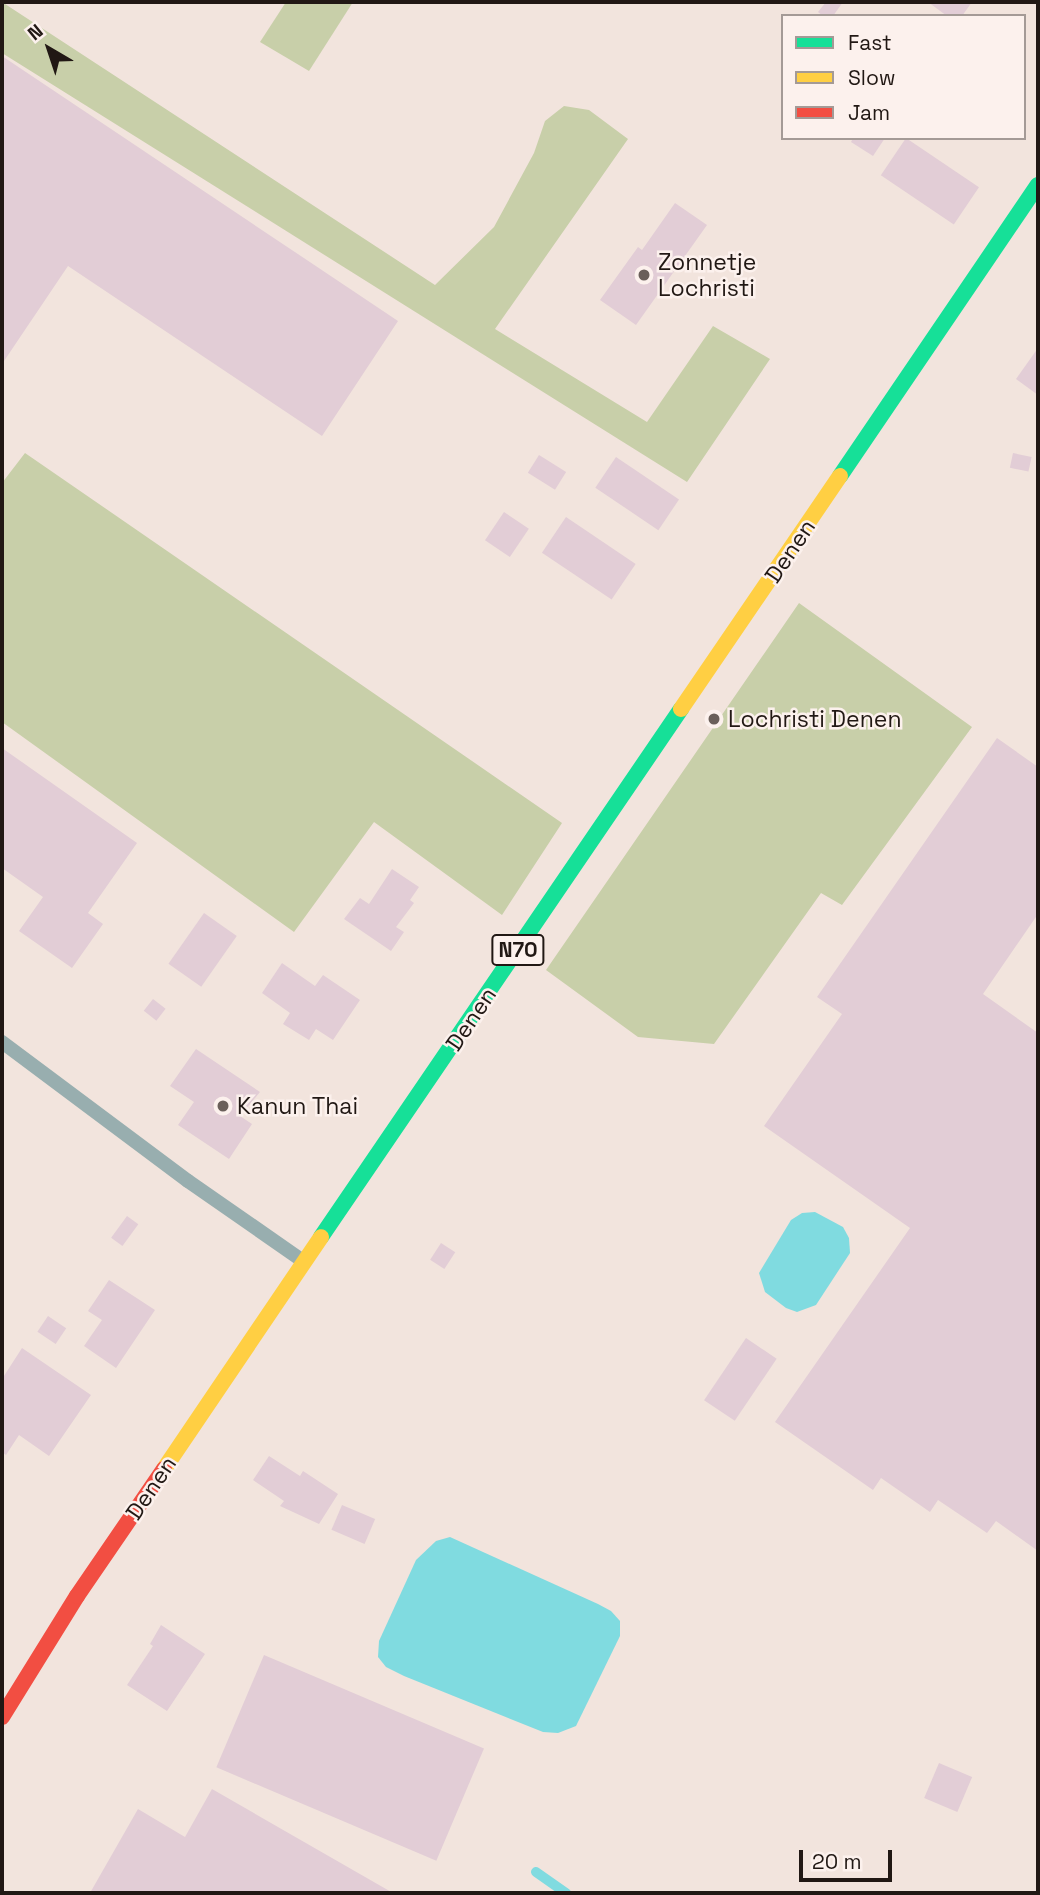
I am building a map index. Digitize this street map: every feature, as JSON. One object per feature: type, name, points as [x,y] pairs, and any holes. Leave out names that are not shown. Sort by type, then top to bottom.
[{"type":"main road","name":"Denen","points":[[2,1717],[77,1596],[1038,185]]},
{"type":"lane","points":[[2,1042],[188,1181],[304,1262]]},
{"type":"green space","points":[[2,2],[435,285],[494,227],[534,153],[545,121],[564,106],[589,110],[628,139],[495,329],[647,422],[713,326],[770,359],[687,482],[2,53]]},
{"type":"green space","points":[[286,2],[353,2],[309,71],[260,42]]},
{"type":"green space","points":[[25,453],[562,823],[502,915],[374,822],[294,932],[2,722],[2,483]]},
{"type":"green space","points":[[799,603],[972,727],[842,905],[821,893],[714,1044],[638,1037],[546,970]]},
{"type":"water","points":[[815,1212],[843,1227],[849,1238],[850,1253],[816,1305],[797,1312],[786,1308],[765,1292],[759,1273],[791,1220],[802,1213]]},
{"type":"water","points":[[450,1537],[598,1604],[611,1611],[620,1621],[620,1636],[576,1726],[558,1733],[543,1732],[404,1676],[386,1667],[378,1657],[379,1641],[416,1560],[436,1541]]},
{"type":"building","points":[[826,2],[843,2],[834,14],[818,12]]},
{"type":"building","points":[[928,2],[972,2],[963,14],[944,14]]},
{"type":"building","points":[[2,56],[398,321],[322,436],[68,266],[2,364]]},
{"type":"building","points":[[852,140],[884,140],[873,156],[851,142]]},
{"type":"building","points":[[905,140],[909,140],[979,187],[954,225],[881,175]]},
{"type":"building","name":"Zonnetje Lochristi","points":[[675,203],[707,225],[636,325],[600,300],[638,247],[642,250]]},
{"type":"building","points":[[1038,348],[1038,395],[1016,379]]},
{"type":"building","points":[[1013,453],[1032,457],[1028,472],[1010,468]]},
{"type":"building","points":[[539,455],[566,472],[555,490],[528,473]]},
{"type":"building","points":[[616,457],[679,499],[658,530],[595,488]]},
{"type":"building","points":[[504,512],[529,529],[510,557],[485,540]]},
{"type":"building","points":[[566,517],[636,564],[612,600],[542,553]]},
{"type":"building","points":[[997,738],[1038,767],[1038,914],[983,994],[1038,1033],[1038,1551],[996,1521],[987,1533],[938,1500],[930,1512],[881,1478],[873,1490],[775,1422],[910,1228],[764,1126],[842,1014],[817,997]]},
{"type":"building","points":[[2,748],[137,843],[88,913],[103,924],[72,968],[19,931],[43,897],[2,868]]},
{"type":"building","points":[[392,869],[419,887],[410,900],[414,903],[396,927],[404,932],[391,951],[344,919],[360,898],[369,904]]},
{"type":"building","points":[[204,913],[237,936],[201,987],[168,964]]},
{"type":"building","points":[[282,963],[315,986],[323,975],[360,1000],[333,1040],[316,1029],[309,1040],[283,1024],[290,1013],[262,993]]},
{"type":"building","points":[[153,999],[166,1009],[156,1021],[144,1011]]},
{"type":"building","points":[[196,1049],[260,1092],[240,1116],[252,1124],[229,1159],[178,1125],[194,1102],[170,1086]]},
{"type":"building","points":[[127,1216],[138,1224],[122,1246],[111,1238]]},
{"type":"building","points":[[441,1243],[455,1252],[444,1269],[430,1260]]},
{"type":"building","points":[[109,1280],[155,1310],[116,1368],[84,1346],[102,1320],[88,1311]]},
{"type":"building","points":[[48,1316],[66,1328],[56,1344],[37,1332]]},
{"type":"building","points":[[746,1338],[777,1359],[735,1421],[704,1400]]},
{"type":"building","points":[[22,1348],[91,1395],[49,1456],[19,1435],[6,1455],[2,1452],[2,1379]]},
{"type":"building","points":[[269,1456],[300,1476],[303,1471],[338,1494],[319,1524],[280,1506],[284,1501],[253,1480]]},
{"type":"building","points":[[342,1505],[375,1519],[365,1544],[331,1530]]},
{"type":"building","points":[[161,1625],[205,1654],[167,1711],[127,1685],[153,1646],[150,1644]]},
{"type":"building","points":[[264,1655],[484,1748],[436,1861],[216,1767]]},
{"type":"building","points":[[939,1763],[972,1777],[957,1812],[924,1798]]},
{"type":"building","points":[[212,1789],[393,1893],[90,1893],[138,1809],[185,1837]]},
{"type":"waterway","points":[[536,1872],[566,1893]]},
{"type":"traffic: fast","points":[[840,476],[1038,185]]},
{"type":"traffic: fast","points":[[321,1237],[681,709]]},
{"type":"traffic: slow","points":[[681,709],[840,476]]},
{"type":"traffic: slow","points":[[164,1469],[321,1237]]},
{"type":"traffic: jam","points":[[2,1717],[77,1596],[164,1469]]},
{"type":"place","name":"Zonnetje Lochristi","points":[[644,275]]},
{"type":"place","name":"Lochristi Denen","points":[[714,719]]},
{"type":"place","name":"Kanun Thai","points":[[223,1106]]}]
